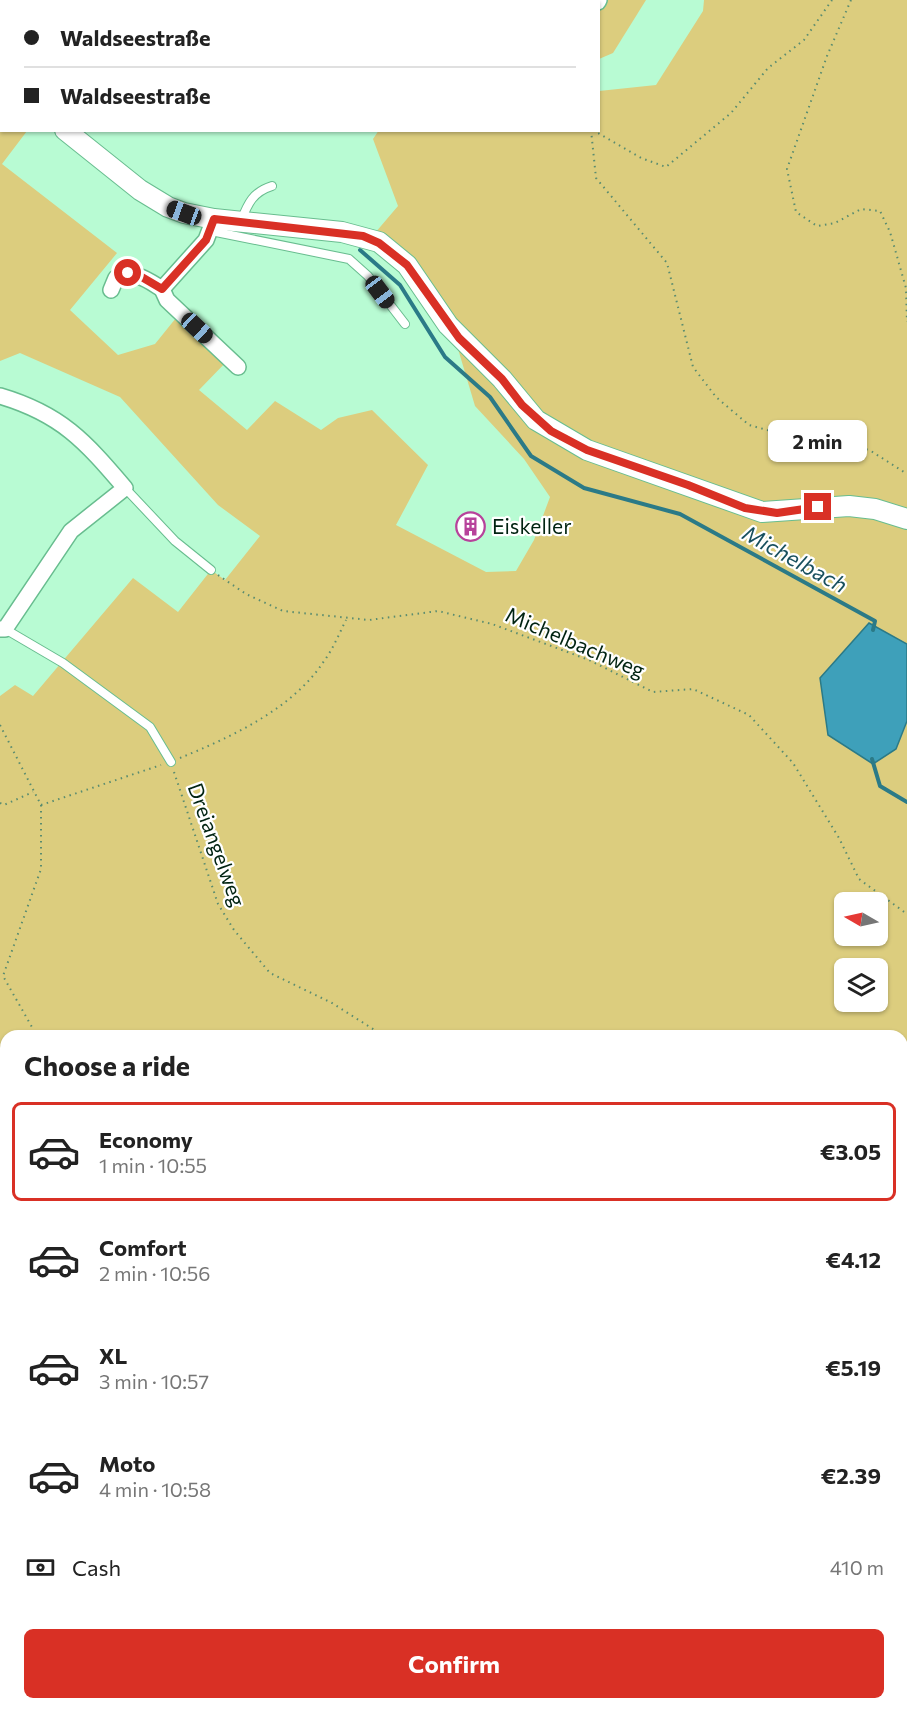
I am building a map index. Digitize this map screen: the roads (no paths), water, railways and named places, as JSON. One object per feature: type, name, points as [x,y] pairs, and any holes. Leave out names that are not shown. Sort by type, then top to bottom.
[{"type":"street","points":[[68,132],[154,199],[212,225],[241,222],[342,232],[379,243],[407,265],[448,326],[502,379],[536,420],[587,450],[762,513],[849,506],[875,509],[907,519]]},
{"type":"street","points":[[162,289],[212,225]]},
{"type":"street","points":[[111,290],[116,278],[128,273],[140,276],[162,289],[167,300],[238,367]]},
{"type":"street","points":[[0,396],[27,405],[64,424],[93,451],[125,488],[70,531],[3,629]]},
{"type":"lane","points":[[241,222],[251,198],[259,190],[272,186]]},
{"type":"lane","points":[[212,225],[349,259],[368,276],[405,324]]},
{"type":"lane","points":[[125,488],[176,542],[211,570]]},
{"type":"lane","points":[[3,629],[63,663],[150,727],[171,762]]},
{"type":"water","points":[[869,623],[907,644],[907,721],[896,749],[873,764],[828,735],[820,678]]},
{"type":"waterway","name":"Michelbach","points":[[360,250],[400,285],[445,357],[490,397],[531,456],[584,488],[680,514],[875,621],[873,630]]},
{"type":"waterway","name":"Michelbach","points":[[872,759],[880,786],[907,802]]},
{"type":"place","name":"Eiskeller","points":[[471,527]]}]
